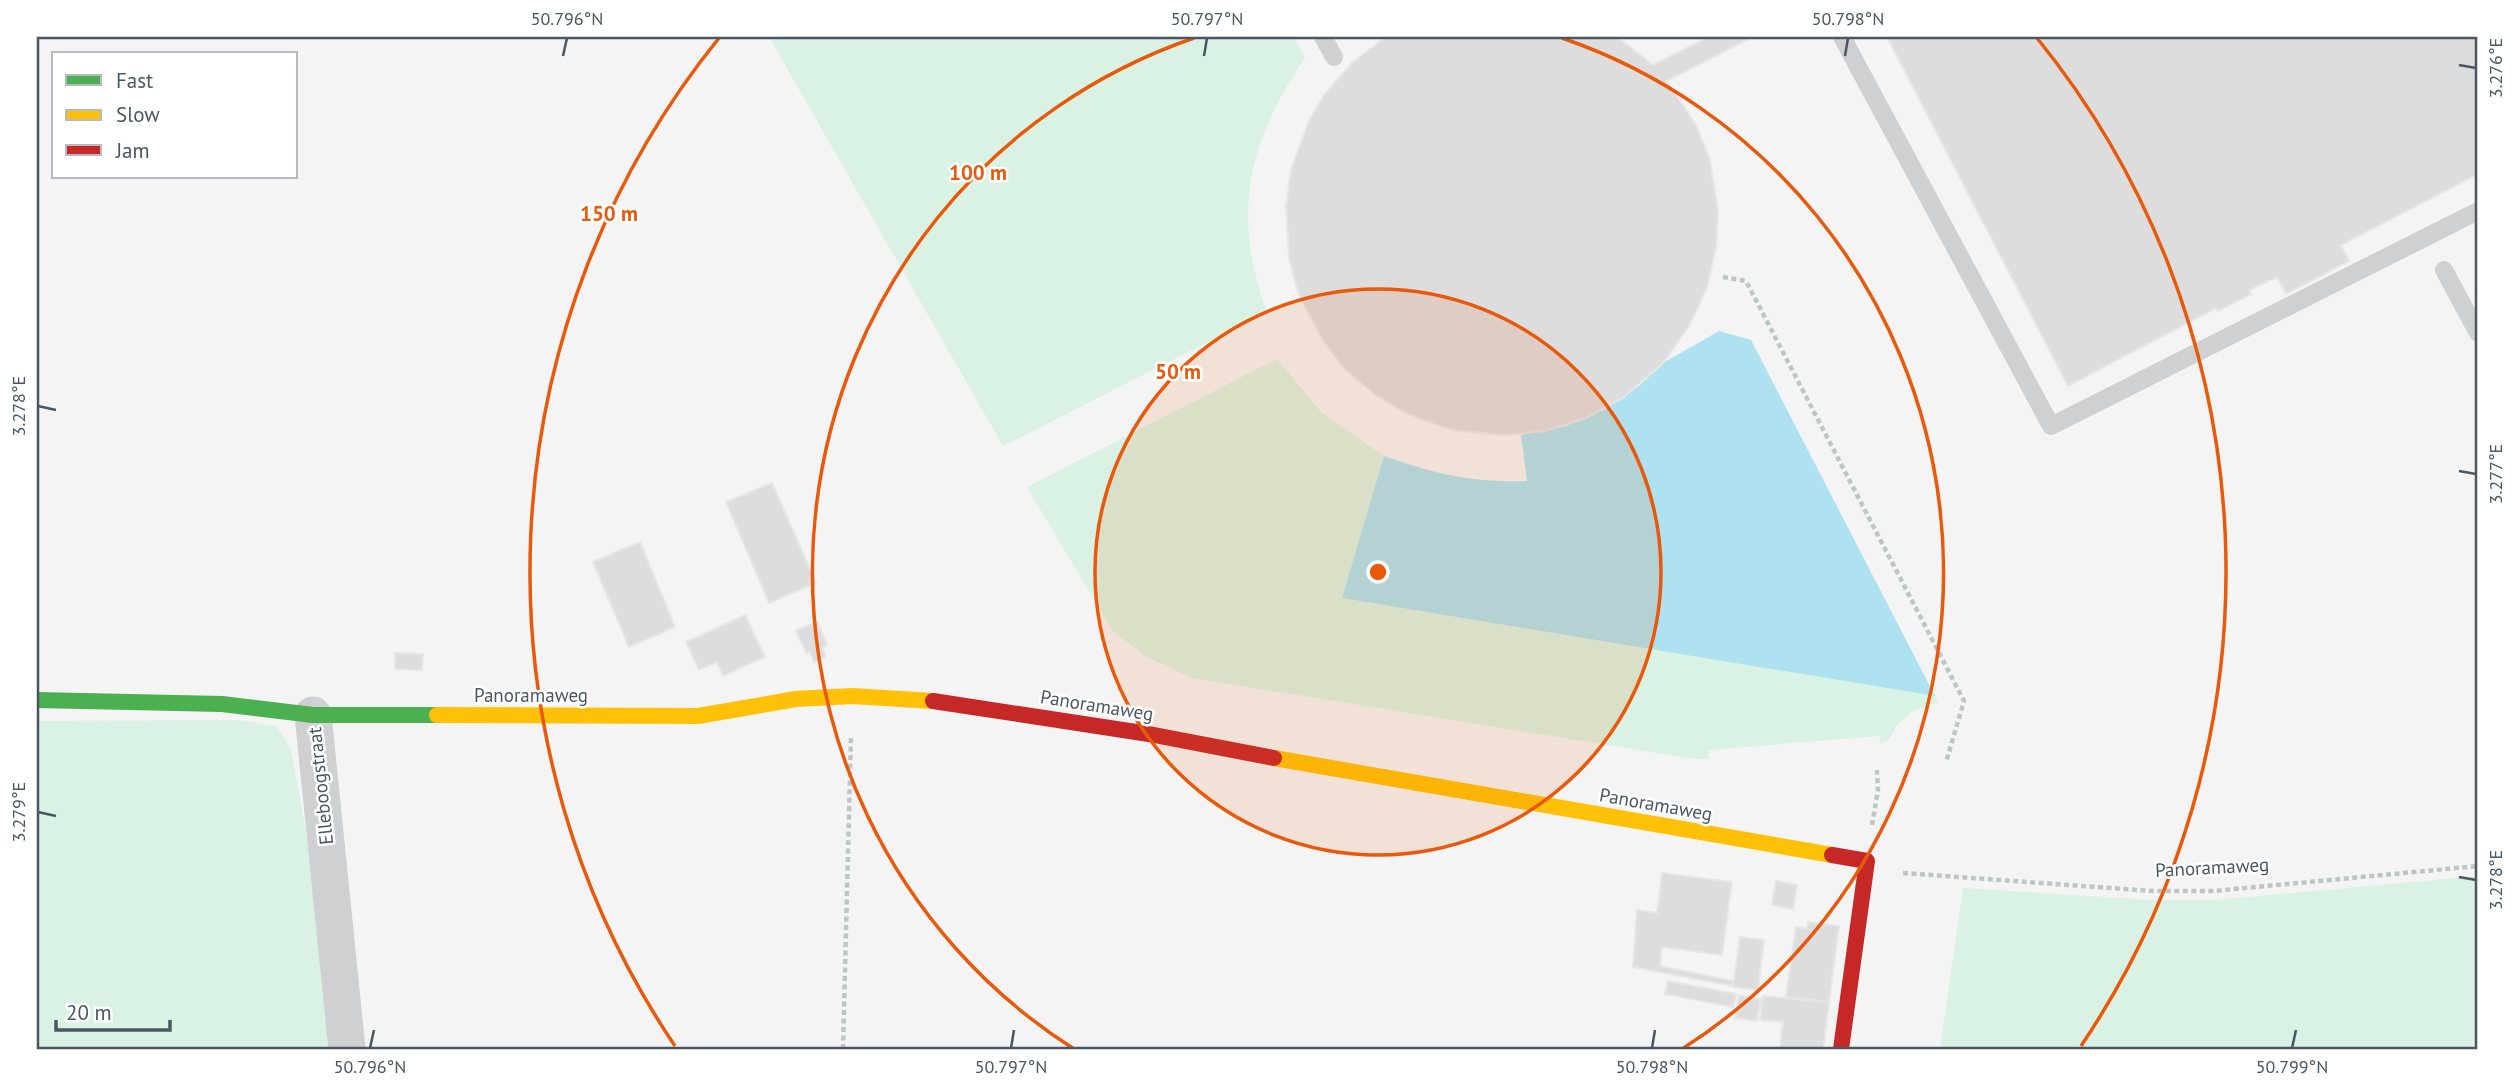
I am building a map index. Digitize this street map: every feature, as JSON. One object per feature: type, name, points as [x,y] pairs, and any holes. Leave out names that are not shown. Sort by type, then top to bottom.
[{"type":"street","name":"Panoramaweg","points":[[313,715],[698,716],[796,699],[852,696],[910,698],[1149,734],[1387,779],[1867,861]]},
{"type":"street","name":"Elleboogstraat","points":[[37,700],[222,704],[313,715],[347,1049]]},
{"type":"street","points":[[1841,1049],[1867,861]]},
{"type":"lane","points":[[1323,37],[1334,57]]},
{"type":"lane","points":[[1842,37],[2051,426],[2478,211]]},
{"type":"lane","points":[[2444,270],[2478,333]]},
{"type":"path","points":[[1723,276],[1746,281],[1964,701],[1945,762]]},
{"type":"path","points":[[843,1049],[852,696]]},
{"type":"path","points":[[1867,861],[1878,790],[1877,770]]},
{"type":"path","name":"Panoramaweg","points":[[1867,861],[1910,874],[2152,891],[2213,891],[2478,866]]},
{"type":"green space","points":[[769,37],[1294,37],[1305,58],[1270,119],[1258,149],[1251,180],[1248,211],[1250,243],[1256,277],[1267,312],[1003,446]]},
{"type":"green space","points":[[1277,359],[1322,413],[1384,456],[1342,598],[1935,696],[1938,703],[1909,715],[1899,723],[1886,741],[1880,744],[1880,736],[1709,750],[1709,759],[1694,759],[1192,678],[1145,656],[1112,630],[1027,487]]},
{"type":"green space","points":[[238,720],[276,726],[291,749],[305,826],[331,1049],[37,1049],[37,721]]},
{"type":"green space","points":[[2478,876],[2478,1049],[1940,1049],[1963,888],[2152,900],[2213,900]]},
{"type":"water","points":[[1719,331],[1751,340],[1935,696],[1342,598],[1384,456],[1454,476],[1527,481],[1521,435],[1566,426],[1604,410],[1639,386],[1663,363]]},
{"type":"building","points":[[1386,37],[1617,37],[1653,65],[1709,37],[1752,37],[1667,81],[1697,127],[1710,160],[1718,212],[1716,247],[1707,288],[1689,326],[1663,363],[1623,398],[1586,418],[1545,431],[1504,435],[1453,430],[1408,414],[1376,395],[1345,369],[1324,342],[1298,293],[1289,258],[1286,207],[1291,170],[1309,121],[1324,95],[1352,63]]},
{"type":"building","points":[[1887,37],[2478,37],[2478,174],[2341,245],[2349,261],[2286,294],[2277,277],[2249,290],[2251,294],[2218,311],[2216,308],[2068,386]]},
{"type":"building","points":[[772,483],[816,583],[769,603],[726,502]]},
{"type":"building","points":[[640,542],[675,627],[629,647],[593,562]]},
{"type":"building","points":[[745,615],[765,657],[723,676],[717,662],[699,670],[686,642]]},
{"type":"building","points":[[817,622],[827,645],[822,647],[826,657],[814,662],[810,652],[806,653],[796,630]]},
{"type":"building","points":[[395,653],[423,654],[422,670],[395,669]]},
{"type":"building","points":[[1662,873],[1732,882],[1722,955],[1662,947],[1660,966],[1733,981],[1732,986],[1633,967],[1637,910],[1657,913]]},
{"type":"building","points":[[1776,881],[1797,885],[1793,909],[1772,905]]},
{"type":"building","points":[[1808,922],[1839,926],[1829,1002],[1786,997],[1796,927],[1807,929]]},
{"type":"building","points":[[1740,937],[1764,940],[1758,990],[1733,987]]},
{"type":"building","points":[[1668,981],[1736,994],[1733,1007],[1665,994]]},
{"type":"building","points":[[1739,995],[1761,999],[1757,1021],[1735,1018]]},
{"type":"building","points":[[1763,996],[1829,1002],[1823,1049],[1780,1049],[1783,1022],[1760,1020]]},
{"type":"traffic: fast","points":[[37,700],[222,704],[313,715],[437,715]]},
{"type":"traffic: slow","points":[[437,715],[698,716],[796,699],[852,696],[933,701]]},
{"type":"traffic: slow","points":[[1274,758],[1832,855]]},
{"type":"traffic: jam","points":[[933,701],[1149,734],[1274,758]]},
{"type":"traffic: jam","points":[[1832,855],[1867,861],[1841,1049]]}]
